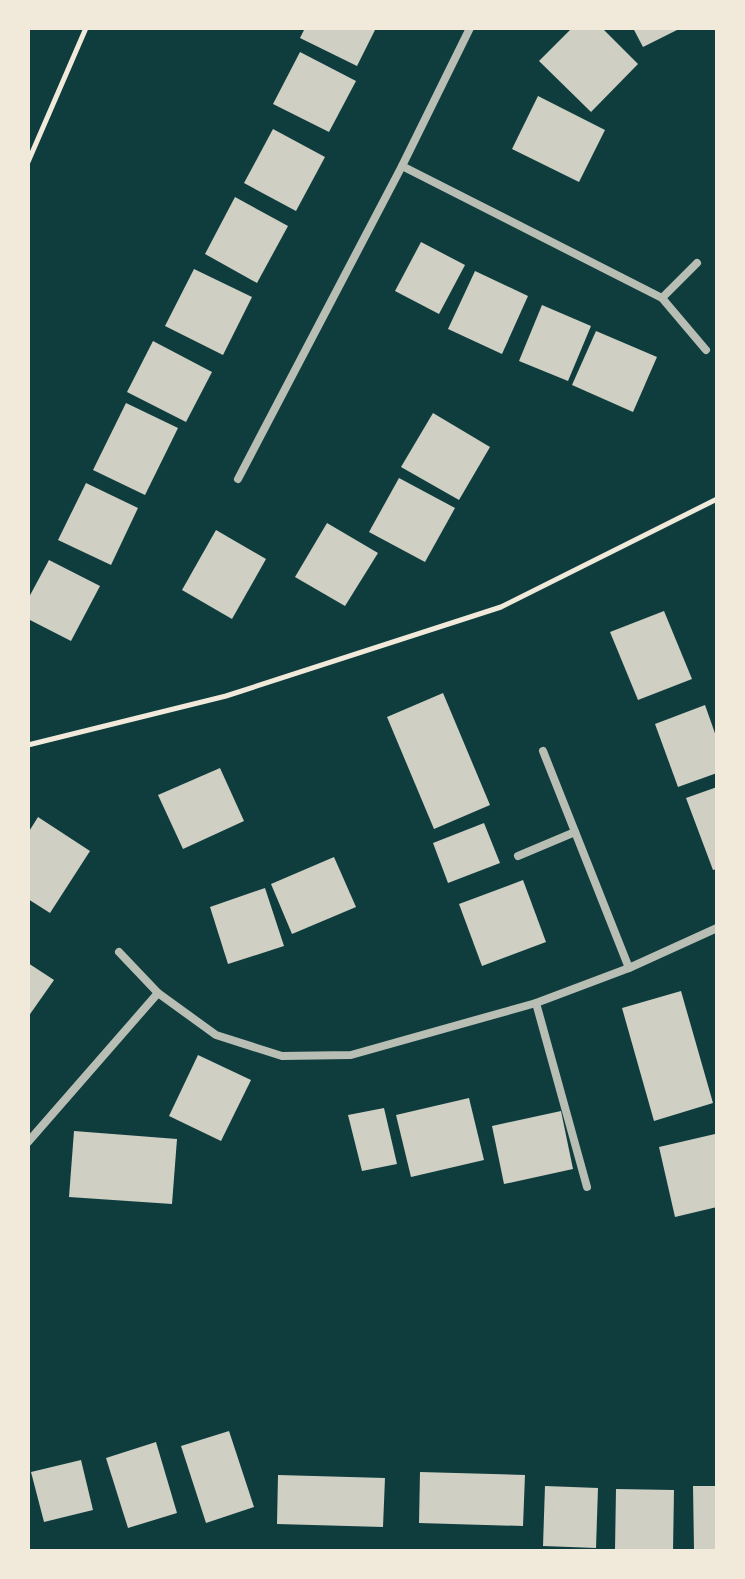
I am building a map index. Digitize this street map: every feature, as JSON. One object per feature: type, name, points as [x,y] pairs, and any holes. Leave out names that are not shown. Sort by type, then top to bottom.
[{"type":"street","points":[[238,479],[402,166],[470,28]]},
{"type":"street","points":[[402,166],[662,298],[706,350]]},
{"type":"street","points":[[662,298],[697,263]]},
{"type":"street","points":[[543,751],[629,968]]},
{"type":"street","points":[[518,856],[575,832]]},
{"type":"street","points":[[119,952],[158,993],[216,1035],[282,1056],[351,1055],[536,1003],[629,968],[717,928]]},
{"type":"street","points":[[28,1142],[158,993]]},
{"type":"street","points":[[536,1003],[587,1187]]},
{"type":"path","points":[[28,162],[86,28]]},
{"type":"path","points":[[28,745],[226,696],[501,607],[717,499]]},
{"type":"building","points":[[305,28],[376,28],[357,66],[300,38]]},
{"type":"building","points":[[572,28],[602,28],[638,64],[591,112],[539,61]]},
{"type":"building","points":[[633,28],[681,28],[643,47]]},
{"type":"building","points":[[300,52],[356,81],[329,132],[273,104]]},
{"type":"building","points":[[538,96],[605,130],[579,182],[512,149]]},
{"type":"building","points":[[273,129],[325,157],[296,211],[244,183]]},
{"type":"building","points":[[235,197],[288,226],[257,283],[205,254]]},
{"type":"building","points":[[421,242],[465,265],[439,314],[395,291]]},
{"type":"building","points":[[194,269],[252,297],[223,355],[165,326]]},
{"type":"building","points":[[475,271],[528,296],[502,354],[448,329]]},
{"type":"building","points":[[542,305],[591,326],[568,381],[519,361]]},
{"type":"building","points":[[596,331],[657,357],[633,412],[572,385]]},
{"type":"building","points":[[153,341],[212,372],[186,422],[127,392]]},
{"type":"building","points":[[126,403],[178,428],[145,495],[93,470]]},
{"type":"building","points":[[433,413],[490,447],[459,500],[401,467]]},
{"type":"building","points":[[399,478],[455,508],[425,562],[369,532]]},
{"type":"building","points":[[86,483],[138,508],[111,565],[58,540]]},
{"type":"building","points":[[327,523],[378,553],[345,606],[295,577]]},
{"type":"building","points":[[216,530],[266,559],[232,619],[182,590]]},
{"type":"building","points":[[49,560],[100,586],[71,641],[28,619],[28,599]]},
{"type":"building","points":[[664,611],[692,679],[638,700],[610,632]]},
{"type":"building","points":[[443,693],[490,805],[434,829],[387,717]]},
{"type":"building","points":[[705,705],[717,739],[717,773],[678,787],[655,724]]},
{"type":"building","points":[[220,768],[244,821],[183,849],[158,795]]},
{"type":"building","points":[[717,787],[717,869],[713,870],[686,798]]},
{"type":"building","points":[[38,817],[90,851],[50,913],[28,899],[28,833]]},
{"type":"building","points":[[484,823],[500,863],[448,883],[433,843]]},
{"type":"building","points":[[334,857],[356,907],[292,934],[271,884]]},
{"type":"building","points":[[523,880],[546,942],[482,966],[459,904]]},
{"type":"building","points":[[265,888],[284,946],[228,964],[210,907]]},
{"type":"building","points":[[28,963],[54,980],[28,1017]]},
{"type":"building","points":[[681,991],[713,1103],[654,1121],[622,1008]]},
{"type":"building","points":[[198,1055],[251,1080],[221,1141],[169,1116]]},
{"type":"building","points":[[469,1098],[484,1160],[411,1177],[396,1115]]},
{"type":"building","points":[[384,1108],[397,1164],[362,1171],[348,1115]]},
{"type":"building","points":[[561,1111],[573,1169],[504,1184],[492,1126]]},
{"type":"building","points":[[74,1131],[177,1139],[172,1204],[69,1197]]},
{"type":"building","points":[[715,1134],[717,1207],[675,1217],[659,1147]]},
{"type":"building","points":[[229,1431],[254,1507],[206,1523],[181,1446]]},
{"type":"building","points":[[156,1442],[177,1513],[128,1528],[106,1458]]},
{"type":"building","points":[[81,1460],[93,1510],[44,1522],[31,1472]]},
{"type":"building","points":[[420,1472],[525,1475],[523,1526],[419,1523]]},
{"type":"building","points":[[278,1475],[385,1478],[383,1527],[277,1524]]},
{"type":"building","points":[[545,1486],[598,1488],[596,1548],[543,1546]]},
{"type":"building","points":[[693,1486],[717,1486],[717,1550],[694,1550]]},
{"type":"building","points":[[616,1489],[674,1490],[673,1551],[615,1550]]}]
